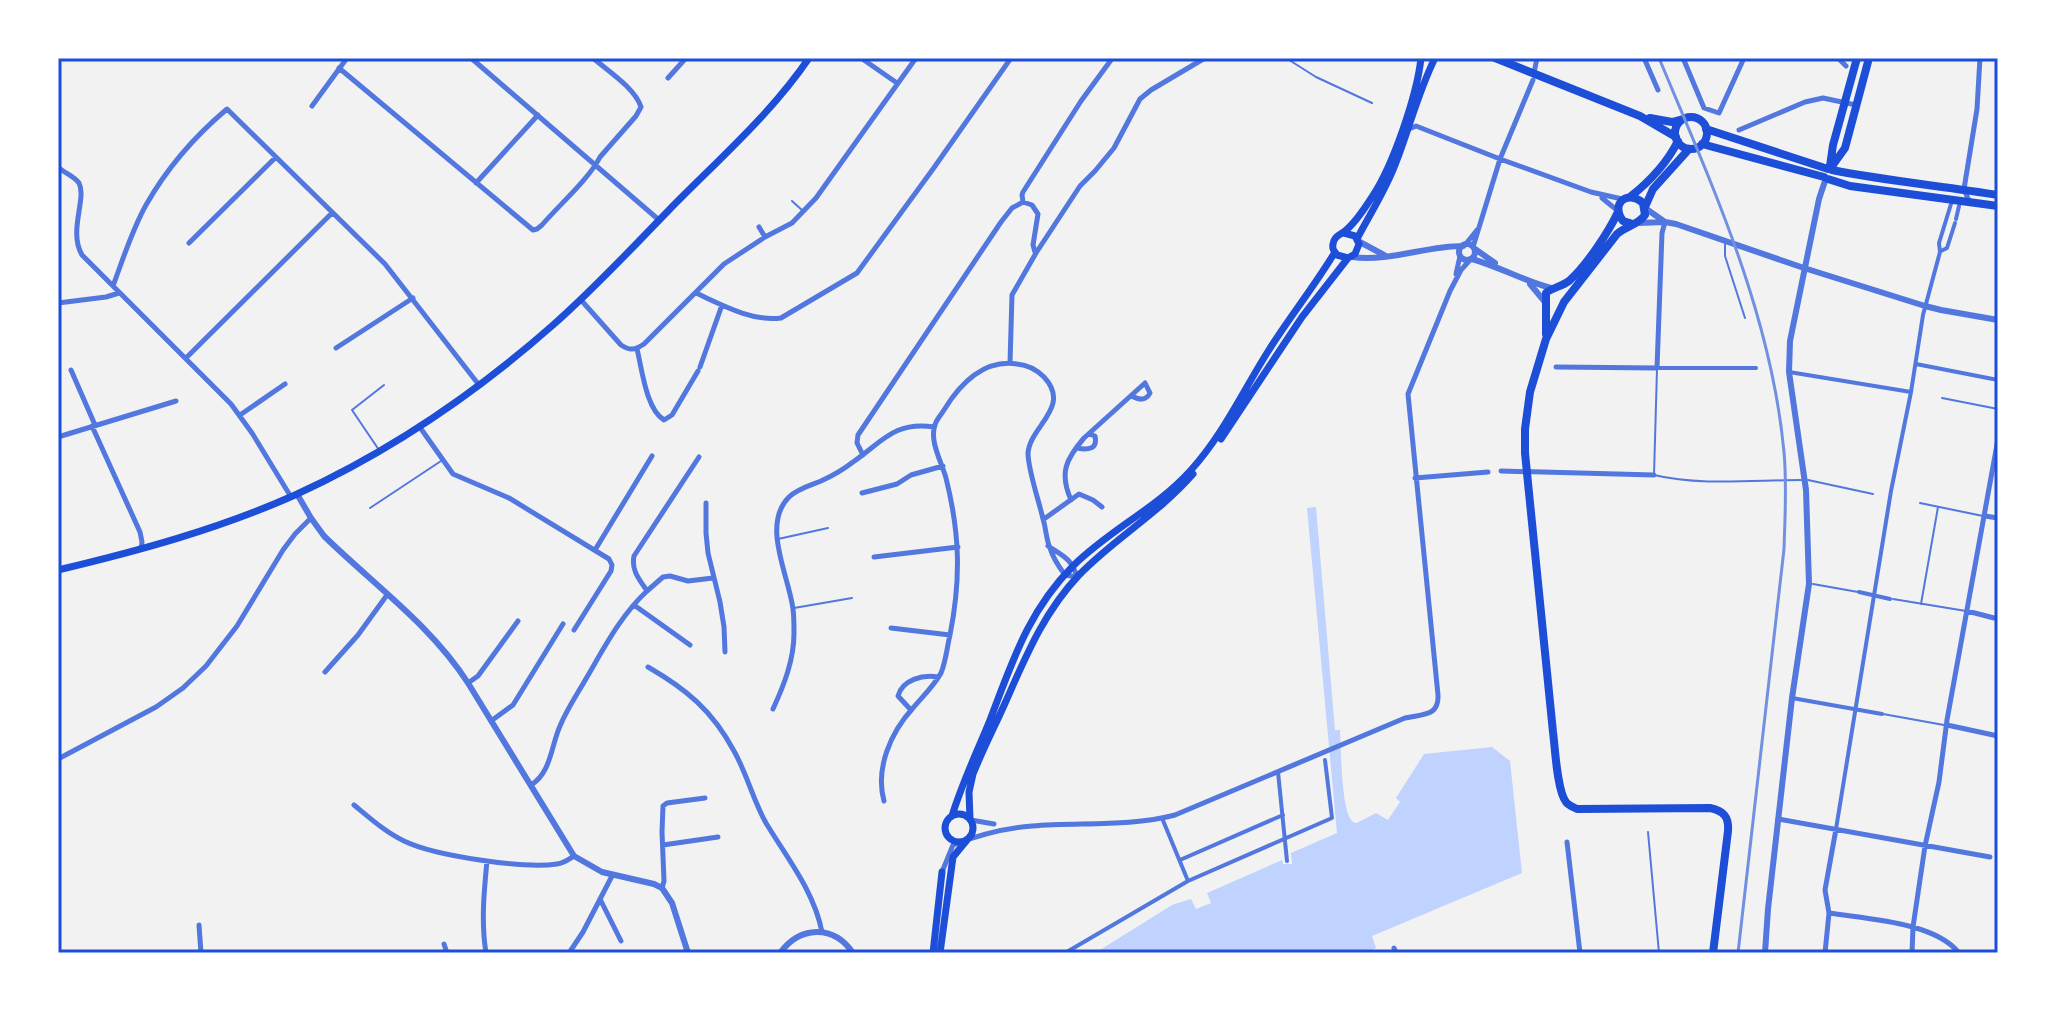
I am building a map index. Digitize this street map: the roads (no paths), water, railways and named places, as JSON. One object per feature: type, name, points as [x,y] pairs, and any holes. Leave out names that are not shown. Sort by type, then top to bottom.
[{"type":"main road","points":[[58,570],[141,549],[224,523],[294,495],[379,451],[419,426],[479,385],[581,300],[777,99],[809,58]]},
{"type":"main road","points":[[1350,258],[1340,257],[1335,252],[1334,239],[1344,233],[1381,183],[1407,116],[1421,58]]},
{"type":"main road","points":[[1335,252],[1197,463],[1161,498],[1074,565],[1041,605],[1013,657],[952,816],[946,823],[948,836],[955,841],[971,836],[969,792],[973,774],[1033,639],[1077,577],[1111,545],[1166,503],[1200,466],[1302,317],[1358,250],[1358,240],[1383,193],[1435,58]]},
{"type":"main road","points":[[1495,58],[1534,77],[1640,116],[1672,122],[1697,119],[1706,129],[1707,137],[1702,144],[1689,149],[1653,189],[1641,221],[1617,234],[1564,302],[1546,339],[1530,392],[1525,429],[1550,702],[1563,797],[1571,806],[1585,810],[1710,808],[1725,814],[1728,830],[1713,953]]},
{"type":"main road","points":[[1828,173],[1857,58]]},
{"type":"main road","points":[[1828,173],[1845,148],[1869,58]]},
{"type":"main road","points":[[1640,116],[1689,149]]},
{"type":"main road","points":[[1546,339],[1546,293],[1575,275],[1610,229],[1626,198],[1645,185],[1668,158],[1677,139],[1677,127],[1684,119]]},
{"type":"main road","points":[[1706,129],[1828,173],[1850,186],[1998,206]]},
{"type":"main road","points":[[1702,144],[1828,173],[1998,195]]},
{"type":"main road","points":[[1626,198],[1639,199],[1645,208]]},
{"type":"main road","points":[[1618,212],[1623,221],[1634,224]]},
{"type":"main road","points":[[1344,233],[1352,234],[1358,240]]},
{"type":"main road","points":[[1554,288],[1563,292],[1564,302]]},
{"type":"main road","points":[[1545,302],[1555,308],[1564,302]]},
{"type":"main road","points":[[952,816],[960,814],[970,819]]},
{"type":"main road","points":[[940,953],[953,857],[967,840]]},
{"type":"main road","points":[[933,953],[942,872]]},
{"type":"street","points":[[312,106],[347,58]]},
{"type":"street","points":[[471,58],[659,220]]},
{"type":"street","points":[[339,68],[528,228],[537,229],[596,164],[641,107],[640,101],[593,58]]},
{"type":"street","points":[[668,78],[686,58]]},
{"type":"street","points":[[861,58],[897,83]]},
{"type":"street","points":[[581,300],[621,345],[629,350],[637,349],[724,264],[792,223],[804,212],[916,58]]},
{"type":"street","points":[[696,293],[763,319],[781,318],[857,273],[1011,58]]},
{"type":"street","points":[[1010,363],[1012,295],[1036,253],[1080,186],[1114,148],[1140,99],[1205,58]]},
{"type":"street","points":[[942,872],[953,845],[967,840],[1032,826],[1162,818],[1190,810],[1405,718],[1435,710],[1439,704],[1408,394],[1456,279],[1475,254],[1478,229],[1500,159],[1534,77],[1537,58]]},
{"type":"street","points":[[1644,58],[1658,90]]},
{"type":"street","points":[[1683,58],[1704,108],[1719,113],[1744,58]]},
{"type":"street","points":[[1838,58],[1846,66]]},
{"type":"street","points":[[1969,201],[1964,189],[1977,109],[1980,58]]},
{"type":"street","points":[[1023,202],[1023,192],[1047,152],[1111,60]]},
{"type":"street","points":[[1739,130],[1805,102],[1823,98],[1856,105]]},
{"type":"street","points":[[113,286],[135,228],[157,187],[181,154],[227,109],[375,253],[479,385]]},
{"type":"street","points":[[476,183],[538,115]]},
{"type":"street","points":[[1409,129],[1416,126],[1598,194],[1626,198]]},
{"type":"street","points":[[189,243],[276,157]]},
{"type":"street","points":[[58,167],[79,184],[76,232],[79,251],[240,415],[324,536],[436,640],[468,683],[574,856],[612,876],[662,888],[672,903],[688,953]]},
{"type":"street","points":[[1765,953],[1792,698],[1809,584],[1805,480],[1789,372],[1790,341],[1819,199],[1828,173]]},
{"type":"street","points":[[1598,194],[1618,212]]},
{"type":"street","points":[[863,455],[857,443],[858,435],[999,225],[1012,208],[1023,202],[1032,205],[1038,214],[1033,245],[1036,253]]},
{"type":"street","points":[[1940,252],[1947,248],[1952,222],[1951,204]]},
{"type":"street","points":[[1825,953],[1829,913],[1825,890],[1891,491],[1925,306],[1940,252],[1939,243],[1959,206]]},
{"type":"street","points":[[1645,208],[1665,222],[1804,268],[1925,306],[1998,320]]},
{"type":"street","points":[[186,358],[332,213]]},
{"type":"street","points":[[1634,224],[1665,222]]},
{"type":"street","points":[[1657,368],[1665,222]]},
{"type":"street","points":[[759,227],[765,237]]},
{"type":"street","points":[[1456,279],[1464,245],[1478,229]]},
{"type":"street","points":[[1358,240],[1388,257]]},
{"type":"street","points":[[1350,258],[1388,257],[1442,246],[1464,245],[1474,248],[1527,282],[1554,288]]},
{"type":"street","points":[[1442,246],[1465,260],[1501,268]]},
{"type":"street","points":[[1527,282],[1545,302]]},
{"type":"street","points":[[58,303],[119,293]]},
{"type":"street","points":[[336,348],[413,298]]},
{"type":"street","points":[[637,349],[650,404],[664,420],[672,415],[699,369],[722,305]]},
{"type":"street","points":[[884,801],[879,785],[888,746],[911,710],[938,677],[950,635],[957,590],[955,517],[934,427],[969,378],[989,367],[1010,363],[1033,368],[1052,389],[1048,418],[1032,439],[1028,456],[1048,546],[1065,575],[1077,577],[1074,565],[1048,546]]},
{"type":"street","points":[[1916,364],[1998,380]]},
{"type":"street","points":[[1556,367],[1756,368]]},
{"type":"street","points":[[71,370],[140,532],[141,549]]},
{"type":"street","points":[[1789,372],[1911,392]]},
{"type":"street","points":[[1071,500],[1064,475],[1068,460],[1089,434],[1145,383],[1150,393],[1148,396],[1139,399],[1132,396]]},
{"type":"street","points":[[240,415],[285,384]]},
{"type":"street","points":[[58,437],[176,401]]},
{"type":"street","points":[[419,426],[442,461],[459,478],[509,498],[609,559],[611,571],[574,630]]},
{"type":"street","points":[[773,709],[793,652],[793,608],[777,539],[777,520],[789,496],[833,475],[886,435],[913,426],[934,427]]},
{"type":"street","points":[[1076,448],[1094,447],[1095,436],[1089,434]]},
{"type":"street","points":[[1912,953],[1925,846],[1939,782],[1998,439]]},
{"type":"street","points":[[595,550],[652,456]]},
{"type":"street","points":[[647,591],[634,570],[634,556],[699,457]]},
{"type":"street","points":[[862,493],[897,484],[911,475],[943,466]]},
{"type":"street","points":[[1501,471],[1654,475]]},
{"type":"street","points":[[1415,478],[1488,472]]},
{"type":"street","points":[[1044,519],[1079,494],[1102,507]]},
{"type":"street","points":[[706,503],[706,533],[724,627],[725,652]]},
{"type":"street","points":[[1985,516],[1998,518]]},
{"type":"street","points":[[58,759],[147,712],[183,688],[206,666],[237,626],[283,550],[311,518]]},
{"type":"street","points":[[874,557],[958,547]]},
{"type":"street","points":[[531,785],[545,772],[571,704],[634,605],[663,577],[688,581],[713,578]]},
{"type":"street","points":[[1859,592],[1890,599]]},
{"type":"street","points":[[325,672],[358,635],[387,595]]},
{"type":"street","points":[[634,605],[690,645]]},
{"type":"street","points":[[1967,611],[1998,619]]},
{"type":"street","points":[[468,683],[478,676],[518,621]]},
{"type":"street","points":[[491,721],[513,705],[563,624]]},
{"type":"street","points":[[891,628],[950,635]]},
{"type":"street","points":[[648,667],[696,699],[726,738],[741,764],[764,820],[805,887],[822,932]]},
{"type":"street","points":[[911,710],[898,696],[902,686],[928,676],[938,677]]},
{"type":"street","points":[[1792,698],[1882,714]]},
{"type":"street","points":[[1947,725],[1998,736]]},
{"type":"street","points":[[1065,953],[1188,881],[1332,818],[1325,760]]},
{"type":"street","points":[[1278,772],[1287,861]]},
{"type":"street","points":[[662,888],[662,812],[665,804],[705,798]]},
{"type":"street","points":[[354,805],[380,827],[414,846],[487,861],[558,864],[574,856]]},
{"type":"street","points":[[1180,860],[1283,815]]},
{"type":"street","points":[[1162,818],[1188,881]]},
{"type":"street","points":[[970,819],[994,824]]},
{"type":"street","points":[[1778,819],[1990,857]]},
{"type":"street","points":[[663,845],[718,837]]},
{"type":"street","points":[[1567,842],[1580,953]]},
{"type":"street","points":[[486,953],[483,918],[487,861]]},
{"type":"street","points":[[569,953],[612,876]]},
{"type":"street","points":[[600,899],[621,941]]},
{"type":"street","points":[[1829,913],[1913,927],[1952,944],[1959,953]]},
{"type":"street","points":[[199,925],[201,953]]},
{"type":"street","points":[[780,953],[798,936],[822,932],[844,942],[853,953]]},
{"type":"street","points":[[444,944],[447,953]]},
{"type":"lane","points":[[1286,58],[1316,77],[1372,103]]},
{"type":"lane","points":[[792,201],[804,212]]},
{"type":"lane","points":[[1724,240],[1725,256],[1745,318]]},
{"type":"lane","points":[[1657,368],[1654,475],[1670,479],[1805,480],[1873,494]]},
{"type":"lane","points":[[379,451],[352,410],[384,385]]},
{"type":"lane","points":[[1942,398],[1998,409]]},
{"type":"lane","points":[[370,508],[442,461]]},
{"type":"lane","points":[[1920,503],[1985,516]]},
{"type":"lane","points":[[1921,604],[1938,507]]},
{"type":"lane","points":[[777,539],[828,528]]},
{"type":"lane","points":[[1809,584],[1859,592]]},
{"type":"lane","points":[[793,608],[852,598]]},
{"type":"lane","points":[[1890,599],[1967,611]]},
{"type":"lane","points":[[1882,714],[1947,725]]},
{"type":"lane","points":[[1648,832],[1659,953]]},
{"type":"water","points":[[1316,507],[1335,730],[1340,730],[1348,815],[1356,823],[1376,813],[1388,820],[1400,802],[1396,798],[1424,754],[1492,747],[1510,761],[1522,873],[1372,936],[1376,948],[1365,953],[1095,953],[1172,905],[1191,899],[1196,909],[1211,903],[1207,893],[1282,860],[1283,864],[1292,864],[1291,853],[1337,833],[1307,508]]},
{"type":"railway","points":[[1659,58],[1718,202],[1753,300],[1777,400],[1784,452],[1784,549],[1738,953]]}]
